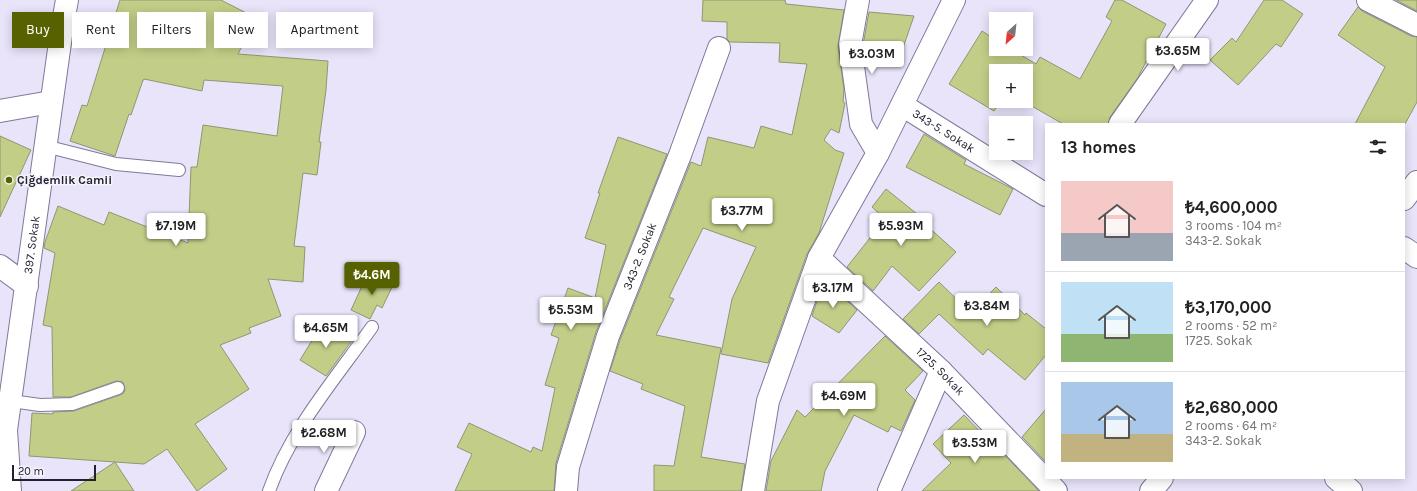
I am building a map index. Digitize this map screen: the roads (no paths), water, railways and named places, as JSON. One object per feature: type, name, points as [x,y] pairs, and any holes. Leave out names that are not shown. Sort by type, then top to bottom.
[{"type":"street","name":"397. Sokak","points":[[10,491],[6,430],[51,102],[67,0]]},
{"type":"street","points":[[858,0],[850,45],[861,124],[878,153]]},
{"type":"street","points":[[753,491],[768,401],[819,258],[878,153],[954,0]]},
{"type":"street","points":[[1121,123],[1207,0]]},
{"type":"street","points":[[1368,0],[1417,26]]},
{"type":"street","name":"343-2. Sokak","points":[[566,491],[568,467],[608,336],[680,156],[719,48]]},
{"type":"street","points":[[0,111],[51,102]]},
{"type":"street","name":"343-5. Sokak","points":[[902,105],[1045,194]]},
{"type":"street","points":[[1405,198],[1417,182]]},
{"type":"street","points":[[1405,249],[1417,257]]},
{"type":"street","name":"1725. Sokak","points":[[819,258],[941,371],[1056,491]]},
{"type":"street","points":[[0,266],[26,286]]},
{"type":"street","points":[[889,491],[941,371]]},
{"type":"street","points":[[326,491],[354,432]]},
{"type":"street","points":[[1151,491],[1161,479]]},
{"type":"street","points":[[1337,479],[1351,491]]},
{"type":"lane","points":[[46,146],[116,164],[179,170]]},
{"type":"lane","points":[[269,491],[277,469],[299,428],[372,327]]},
{"type":"lane","points":[[11,401],[40,405],[72,404],[118,388]]},
{"type":"place","name":"Çiğdemlik Camii","points":[[9,180]]}]
